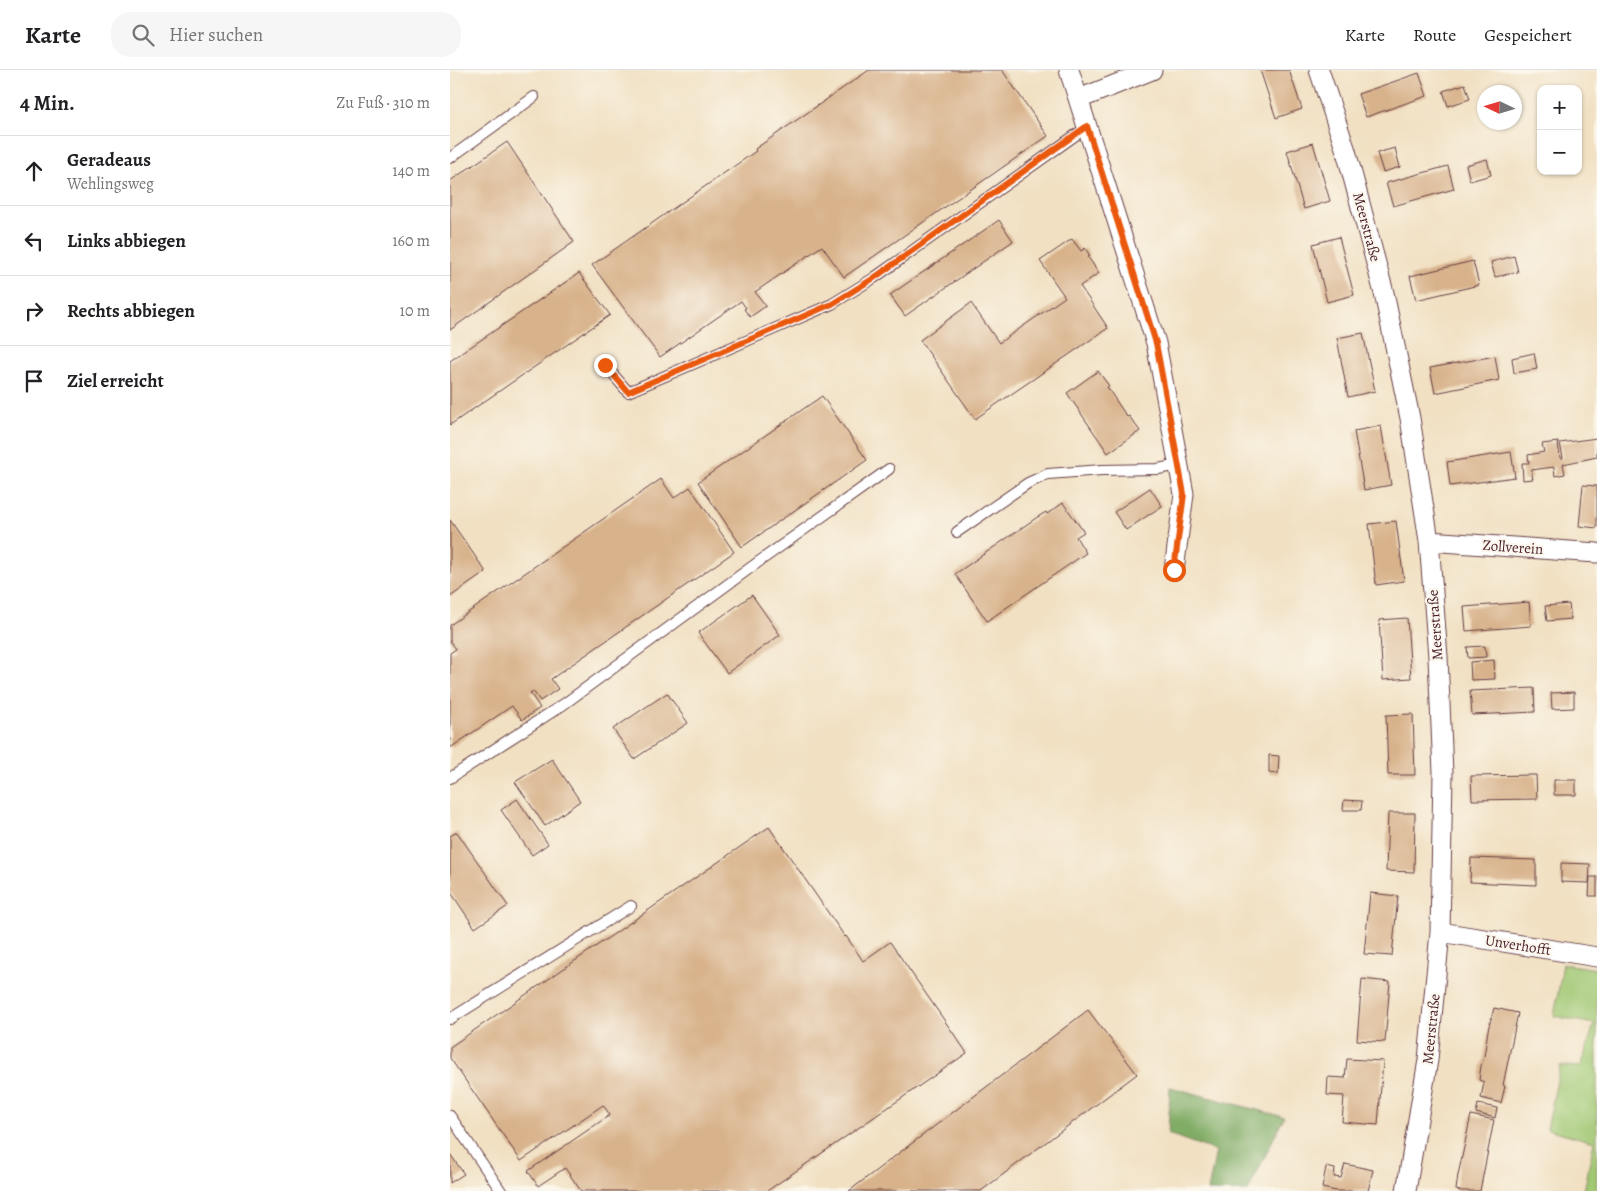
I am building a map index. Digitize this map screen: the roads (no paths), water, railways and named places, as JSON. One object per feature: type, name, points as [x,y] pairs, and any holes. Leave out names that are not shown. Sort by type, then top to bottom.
[{"type":"street","points":[[1069,70],[1156,343],[1184,494],[1174,570]]},
{"type":"street","points":[[1079,99],[1152,70]]},
{"type":"street","name":"Meerstraße","points":[[1319,70],[1346,151],[1384,293],[1410,418],[1429,541],[1438,657],[1443,773],[1440,932],[1428,1060],[1406,1191]]},
{"type":"street","name":"Zollverein","points":[[1429,541],[1597,554]]},
{"type":"street","name":"Unverhofft","points":[[1440,932],[1597,957]]},
{"type":"lane","points":[[450,158],[534,97]]},
{"type":"lane","points":[[605,365],[628,392],[832,304],[874,278],[1087,126]]},
{"type":"lane","points":[[956,532],[1028,483],[1048,474],[1102,470],[1158,469],[1179,465]]},
{"type":"lane","points":[[450,778],[564,704],[889,469]]},
{"type":"lane","points":[[450,1019],[631,906]]},
{"type":"lane","points":[[450,1116],[501,1191]]}]
